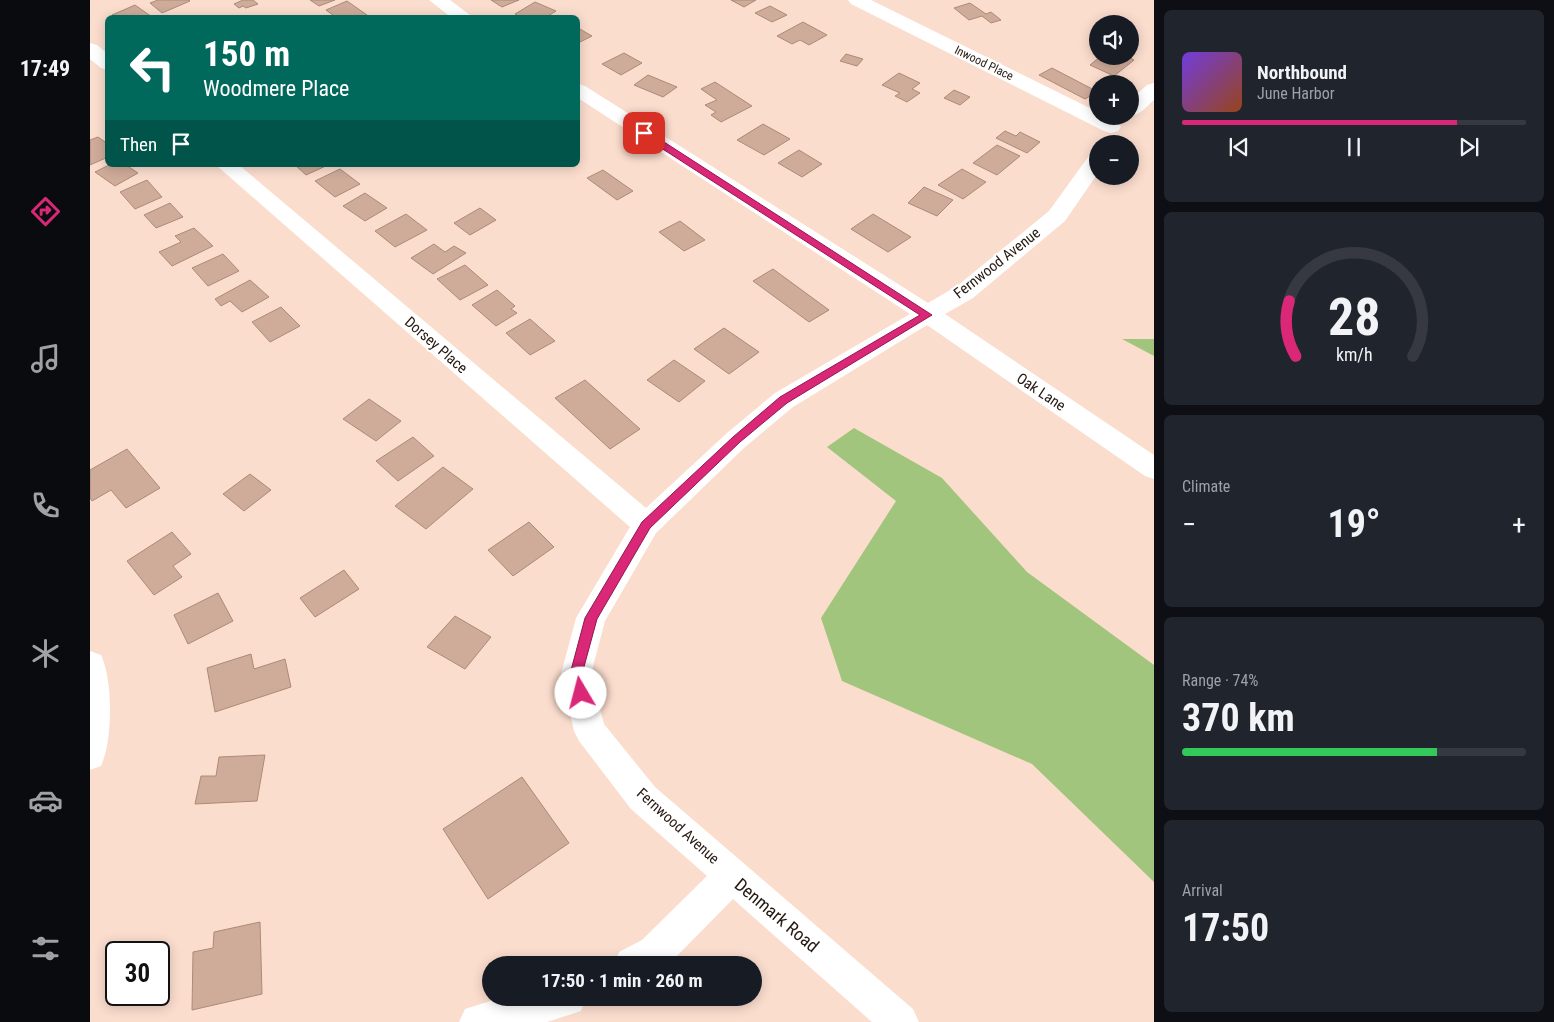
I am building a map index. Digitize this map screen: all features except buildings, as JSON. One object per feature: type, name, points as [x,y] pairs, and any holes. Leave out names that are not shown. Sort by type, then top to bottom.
[{"type":"street","points":[[438,0],[460,15]]},
{"type":"street","name":"Inwood Place","points":[[857,0],[1113,129]]},
{"type":"street","points":[[90,49],[105,62]]},
{"type":"street","points":[[1139,103],[1154,90]]},
{"type":"street","name":"Oak Lane","points":[[580,91],[927,315],[1154,469]]},
{"type":"street","name":"Dorsey Place","points":[[228,167],[646,525]]},
{"type":"street","name":"Fernwood Avenue","points":[[733,875],[643,798],[590,731],[576,674],[591,618],[646,525],[736,440],[784,400],[965,292],[1057,216],[1089,170]]},
{"type":"street","points":[[90,664],[93,684],[93,730],[90,756]]},
{"type":"street","name":"Denmark Road","points":[[649,956],[655,953],[733,875],[900,1022]]},
{"type":"street","points":[[478,1022],[538,1006]]},
{"type":"green space","points":[[1122,339],[1154,339],[1154,356]]},
{"type":"green space","points":[[854,428],[942,478],[1027,572],[1154,665],[1154,882],[1032,764],[842,681],[821,618],[896,501],[827,447]]},
{"type":"route","points":[[581,693],[576,674],[591,618],[646,525],[736,440],[784,400],[927,315],[644,133]]}]
